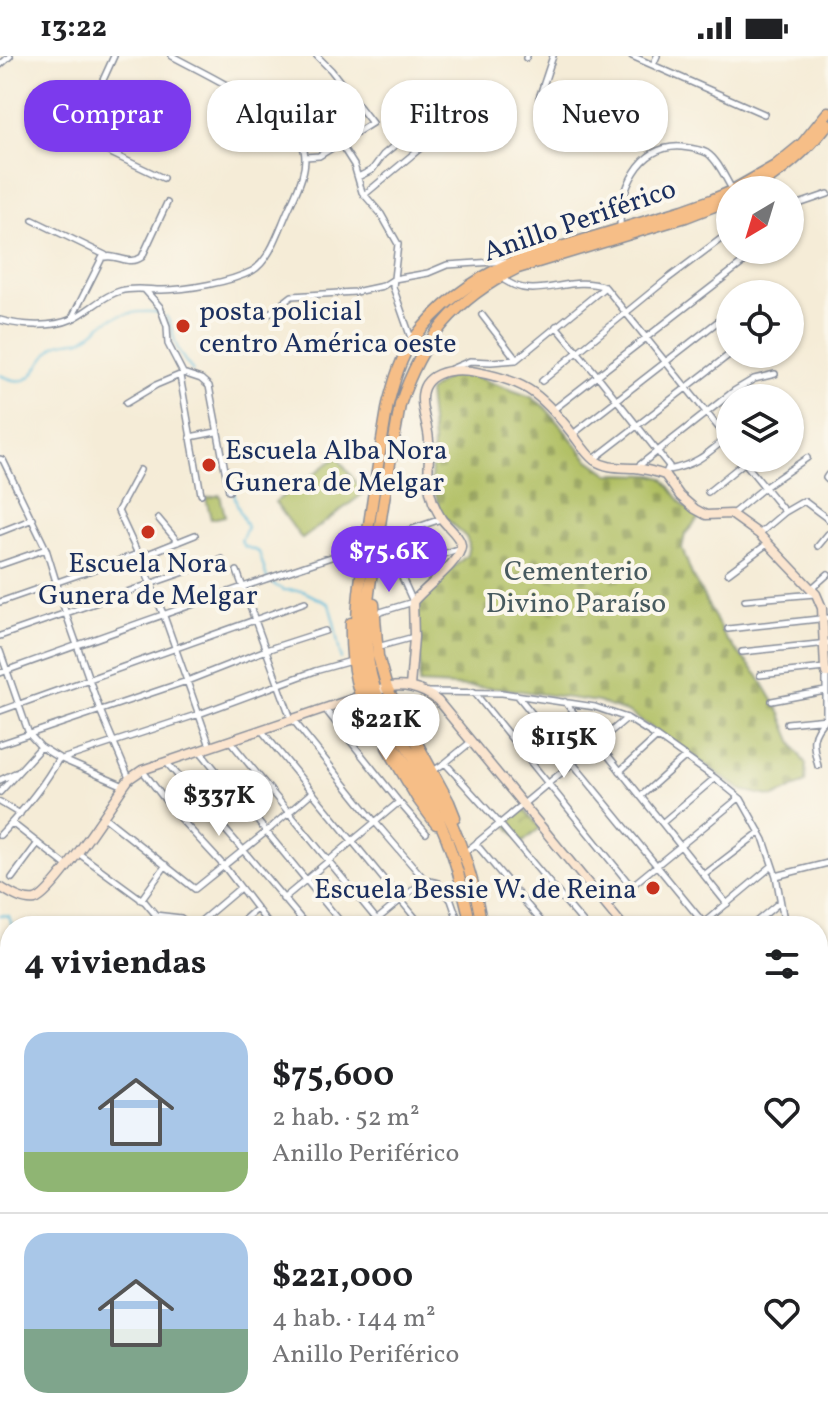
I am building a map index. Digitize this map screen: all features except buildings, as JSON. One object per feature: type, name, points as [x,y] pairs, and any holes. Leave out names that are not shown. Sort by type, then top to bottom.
[{"type":"highway","name":"Anillo Periférico","points":[[758,176],[802,144],[828,112]]},
{"type":"highway","points":[[774,176],[809,148],[828,124]]},
{"type":"highway","name":"Anillo Periférico","points":[[480,916],[471,877],[444,807],[426,774],[387,717],[371,673],[368,601],[388,404],[399,368],[412,341],[443,306],[465,287],[493,270],[716,198]]},
{"type":"highway","name":"Anillo Periférico","points":[[469,916],[437,813],[377,720],[359,661],[358,590],[400,405],[414,366],[428,343],[471,295],[518,268],[716,205]]},
{"type":"highway","points":[[378,503],[363,524],[358,548],[351,602],[352,660],[360,697],[417,798],[446,839]]},
{"type":"highway","points":[[378,503],[384,530],[374,614],[384,689],[433,771],[472,847],[471,877]]},
{"type":"street","points":[[0,65],[10,56]]},
{"type":"street","points":[[114,56],[77,137],[163,178]]},
{"type":"street","points":[[317,56],[339,80]]},
{"type":"street","points":[[545,80],[553,56]]},
{"type":"street","points":[[632,56],[764,114]]},
{"type":"street","points":[[653,65],[657,56]]},
{"type":"street","points":[[0,320],[41,324],[72,319],[118,291],[165,290],[209,284],[254,270],[268,253],[300,182],[304,150],[297,136],[270,110],[176,57]]},
{"type":"street","points":[[620,227],[623,199],[634,170],[657,152],[679,147],[700,150],[715,161],[724,176]]},
{"type":"street","points":[[305,157],[325,152]]},
{"type":"street","points":[[346,152],[354,165],[364,195],[381,214],[398,244],[395,295],[412,341]]},
{"type":"street","points":[[358,177],[372,170],[387,152]]},
{"type":"street","points":[[364,195],[416,152]]},
{"type":"street","points":[[804,202],[828,194]]},
{"type":"street","points":[[33,220],[106,256],[132,262],[142,257],[167,203]]},
{"type":"street","points":[[542,381],[716,243]]},
{"type":"street","points":[[72,319],[102,258],[106,256]]},
{"type":"street","points":[[266,316],[292,296],[355,292],[447,265],[514,261]]},
{"type":"street","points":[[553,410],[741,264]]},
{"type":"street","points":[[500,277],[518,289],[530,290],[575,282],[605,287],[716,423]]},
{"type":"street","points":[[374,614],[413,602],[455,560],[461,548],[460,541],[441,519],[427,485],[430,441],[421,399],[429,379],[470,361],[516,360],[605,287]]},
{"type":"street","points":[[145,290],[165,317],[168,344],[181,375],[201,494]]},
{"type":"street","points":[[482,315],[516,360]]},
{"type":"street","points":[[573,434],[716,323]]},
{"type":"street","points":[[556,326],[669,466],[667,472],[680,496],[706,515],[731,514],[807,458]]},
{"type":"street","points":[[594,460],[716,364]]},
{"type":"street","points":[[446,371],[471,371],[511,380],[532,390],[553,410],[583,449],[604,465],[667,472],[686,467],[716,447]]},
{"type":"street","points":[[635,468],[734,391],[754,379],[775,374]]},
{"type":"street","points":[[126,403],[156,385],[181,375],[201,379],[209,386],[229,491]]},
{"type":"street","points":[[190,437],[216,432]]},
{"type":"street","points":[[0,459],[46,549],[66,614],[127,782]]},
{"type":"street","points":[[140,470],[118,511],[164,616],[210,747]]},
{"type":"street","points":[[708,492],[732,472]]},
{"type":"street","points":[[755,472],[785,512]]},
{"type":"street","points":[[759,534],[804,501],[828,519]]},
{"type":"street","points":[[731,514],[759,534],[813,591],[821,604],[825,619],[827,719],[814,734],[818,766]]},
{"type":"street","points":[[158,518],[178,542]]},
{"type":"street","points":[[0,532],[33,519]]},
{"type":"street","points":[[410,687],[413,602],[391,546],[392,539],[395,535],[441,519]]},
{"type":"street","points":[[818,546],[828,534]]},
{"type":"street","points":[[0,602],[195,535]]},
{"type":"street","points":[[728,573],[768,543]]},
{"type":"street","points":[[0,673],[358,548]]},
{"type":"street","points":[[399,569],[461,548]]},
{"type":"street","points":[[0,565],[46,549]]},
{"type":"street","points":[[0,636],[222,559]]},
{"type":"street","points":[[237,571],[287,711],[425,880],[438,883],[451,900],[457,916]]},
{"type":"street","points":[[745,600],[813,591],[828,574]]},
{"type":"street","points":[[0,711],[305,602]]},
{"type":"street","points":[[728,629],[825,619]]},
{"type":"street","points":[[0,744],[325,631]]},
{"type":"street","points":[[377,647],[414,637]]},
{"type":"street","points":[[742,652],[826,643]]},
{"type":"street","points":[[0,651],[29,734],[41,747],[60,758],[127,782]]},
{"type":"street","points":[[2,831],[20,814],[60,758],[199,714],[352,660]]},
{"type":"street","points":[[760,675],[826,671]]},
{"type":"street","points":[[384,689],[410,687],[427,692],[517,695],[595,707],[627,718],[740,797],[760,832],[776,876],[783,916]]},
{"type":"street","points":[[772,701],[825,691]]},
{"type":"street","points":[[427,692],[472,741],[615,916]]},
{"type":"street","points":[[474,692],[631,886]]},
{"type":"street","points":[[517,695],[696,916]]},
{"type":"street","points":[[0,887],[23,899],[38,899],[46,894],[127,782],[142,770],[360,697]]},
{"type":"street","points":[[565,702],[727,904]]},
{"type":"street","points":[[325,709],[426,833]]},
{"type":"street","points":[[536,916],[472,847],[627,718]]},
{"type":"street","points":[[787,723],[827,719]]},
{"type":"street","points":[[262,731],[414,916]]},
{"type":"street","points":[[620,771],[657,737]]},
{"type":"street","points":[[230,741],[374,916]]},
{"type":"street","points":[[433,771],[472,741]]},
{"type":"street","points":[[0,792],[41,747]]},
{"type":"street","points":[[200,751],[336,916]]},
{"type":"street","points":[[641,796],[685,757]]},
{"type":"street","points":[[167,762],[298,916]]},
{"type":"street","points":[[445,763],[578,916]]},
{"type":"street","points":[[142,770],[176,814],[224,866],[262,916]]},
{"type":"street","points":[[0,780],[20,771]]},
{"type":"street","points":[[662,823],[715,778]]},
{"type":"street","points":[[104,817],[195,889],[311,793]]},
{"type":"street","points":[[607,906],[740,797]]},
{"type":"street","points":[[404,808],[417,798]]},
{"type":"street","points":[[0,802],[20,814]]},
{"type":"street","points":[[283,899],[399,802]]},
{"type":"street","points":[[12,823],[67,866]]},
{"type":"street","points":[[704,875],[760,832]]},
{"type":"street","points":[[12,878],[38,843]]},
{"type":"street","points":[[78,853],[141,900],[155,915],[164,916]]},
{"type":"street","points":[[776,876],[828,863]]},
{"type":"street","points":[[141,900],[166,865]]},
{"type":"street","points":[[713,916],[772,866]]},
{"type":"street","points":[[382,916],[425,880]]},
{"type":"street","points":[[451,900],[457,897],[462,886]]},
{"type":"street","points":[[205,916],[240,888]]},
{"type":"street","points":[[763,916],[780,902]]},
{"type":"street","points":[[248,916],[256,909]]},
{"type":"green space","name":"Cementerio Divino Paraíso","points":[[464,373],[531,397],[545,407],[588,459],[609,474],[663,478],[684,506],[700,517],[685,534],[682,548],[692,575],[726,639],[758,675],[781,714],[794,746],[806,765],[805,783],[774,797],[741,790],[629,713],[598,702],[507,689],[419,684],[417,608],[426,593],[467,555],[469,544],[466,537],[443,516],[431,483],[433,442],[428,392],[450,376]]},
{"type":"green space","points":[[337,457],[364,493],[302,539],[275,502]]},
{"type":"green space","points":[[220,495],[225,516],[211,519],[206,498]]},
{"type":"green space","points":[[524,809],[540,828],[522,843],[506,824]]},
{"type":"waterway","points":[[0,375],[13,380],[29,378],[49,351],[59,344],[81,340],[107,321],[122,315],[161,313]]},
{"type":"waterway","points":[[166,316],[178,349],[193,371]]},
{"type":"waterway","points":[[233,489],[247,527],[241,541],[244,546],[259,552],[267,578]]},
{"type":"waterway","points":[[268,581],[283,590],[303,591],[329,604],[341,659]]},
{"type":"waterway","points":[[0,915],[9,916]]},
{"type":"place","name":"posta policial centro América oeste","points":[[183,326]]},
{"type":"place","name":"Escuela Alba Nora Gunera de Melgar","points":[[209,465]]},
{"type":"place","name":"Escuela Nora Gunera de Melgar","points":[[148,532]]},
{"type":"place","name":"Escuela Bessie W. de Reina","points":[[653,888]]}]
